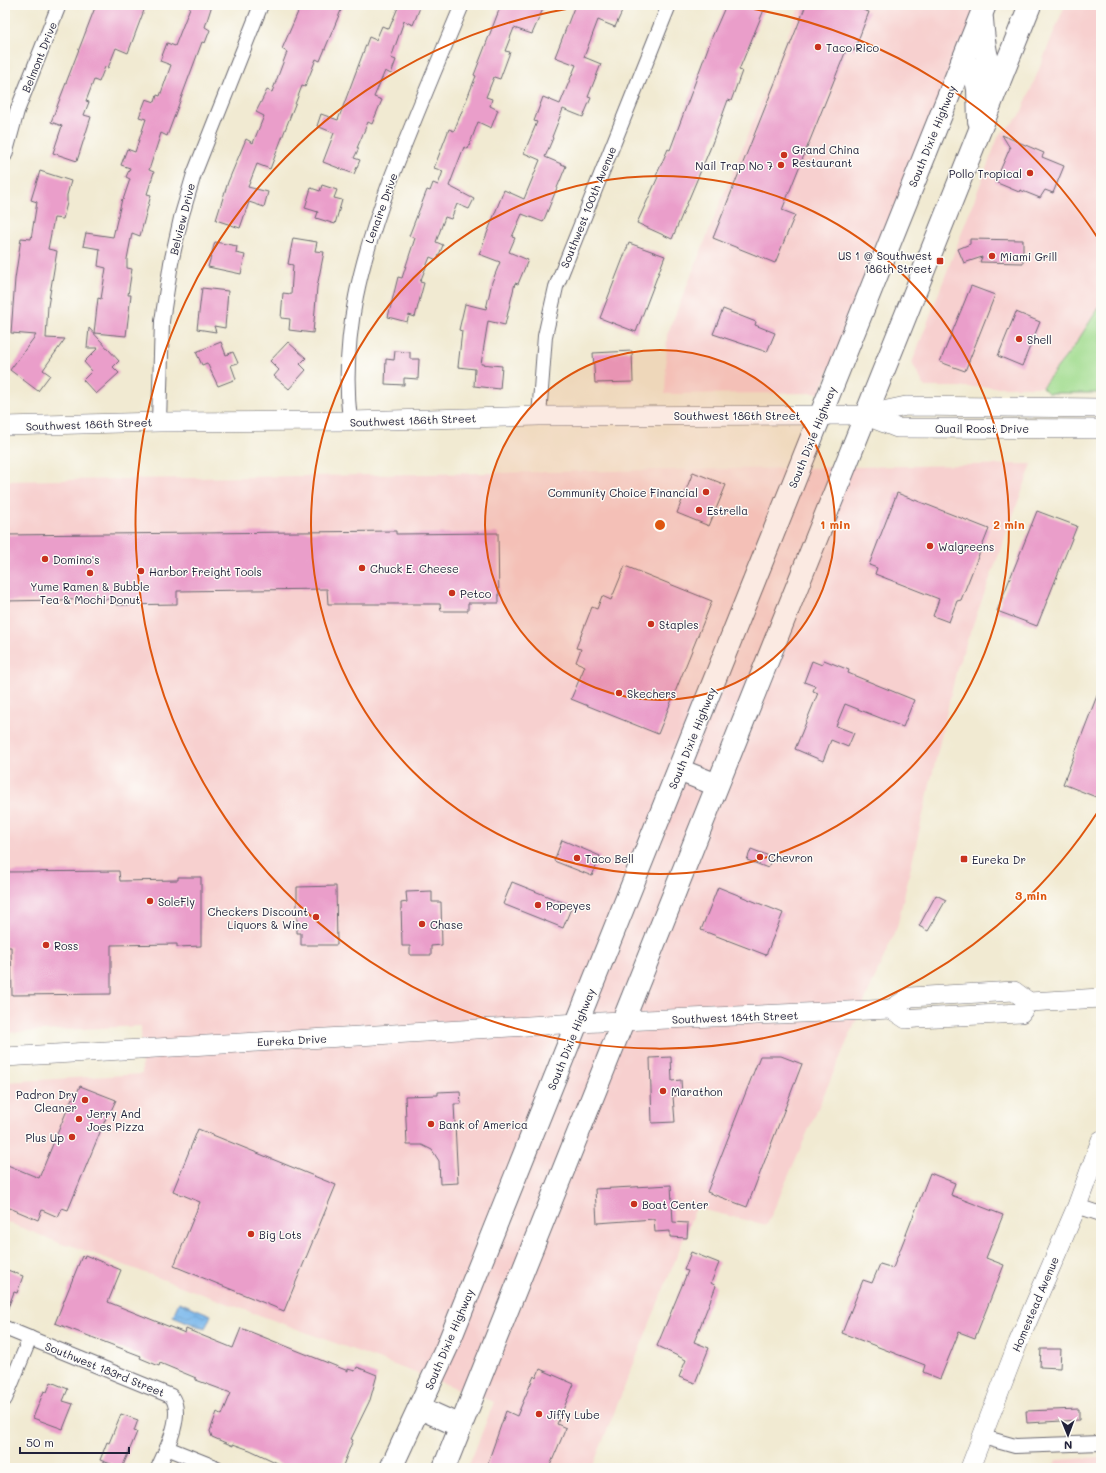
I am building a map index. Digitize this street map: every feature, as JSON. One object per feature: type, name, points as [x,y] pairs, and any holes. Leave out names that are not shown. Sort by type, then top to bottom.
[{"type":"highway","points":[[444,1468],[624,1021],[864,415],[1030,5]]},
{"type":"highway","points":[[983,9],[984,50],[989,68],[999,84]]},
{"type":"highway","name":"South Dixie Highway","points":[[391,1468],[447,1347],[983,9]]},
{"type":"highway","points":[[962,61],[974,70],[978,89],[980,131]]},
{"type":"highway","points":[[679,770],[717,786]]},
{"type":"highway","points":[[420,1408],[460,1426]]},
{"type":"main road","name":"Quail Roost Drive","points":[[821,415],[864,415],[906,406],[1101,408]]},
{"type":"main road","name":"Southwest 186th Street","points":[[5,426],[159,422],[350,421],[539,416],[821,415]]},
{"type":"main road","name":"Quail Roost Drive","points":[[864,415],[897,428],[1101,429]]},
{"type":"main road","name":"Southwest 184th Street","points":[[578,1023],[891,1009],[910,997],[1014,991],[1029,1002],[1101,998]]},
{"type":"main road","name":"Eureka Drive","points":[[5,1057],[578,1023]]},
{"type":"main road","name":"Homestead Avenue","points":[[970,1468],[1018,1343],[1076,1206],[1101,1140]]},
{"type":"street","name":"Belmont Drive","points":[[5,155],[18,111],[59,5]]},
{"type":"street","name":"Belview Drive","points":[[159,422],[162,321],[171,263],[181,218],[194,174],[261,5]]},
{"type":"street","name":"Lenaire Drive","points":[[350,421],[347,396],[350,341],[354,306],[367,249],[406,139],[462,5]]},
{"type":"street","name":"Southwest 100th Avenue","points":[[539,416],[545,336],[556,287],[669,5]]},
{"type":"street","points":[[1076,1206],[1101,1214]]},
{"type":"street","name":"Southwest 183rd Street","points":[[5,1328],[171,1396],[176,1405],[176,1412],[167,1448]]},
{"type":"street","points":[[5,1399],[30,1338]]},
{"type":"street","points":[[983,1437],[1008,1445],[1023,1446],[1101,1443]]},
{"type":"street","points":[[158,1468],[167,1448],[217,1468]]},
{"type":"shaded area","points":[[800,5],[979,5],[820,393],[665,394],[667,335]]},
{"type":"shaded area","points":[[1065,5],[1101,5],[1101,303],[1075,345],[1042,387],[925,387],[912,363],[999,135],[1020,116]]},
{"type":"shaded area","points":[[1032,464],[957,668],[897,927],[767,1225],[696,1208],[592,1468],[468,1468],[494,1402],[70,1245],[67,1246],[5,1221],[5,1082],[142,1074],[141,1026],[5,1033],[5,481]]},
{"type":"shaded area","points":[[1101,1457],[1101,1468],[1054,1468],[1057,1460]]},
{"type":"green space","points":[[1101,304],[1101,393],[1048,393],[1042,387],[1075,345]]},
{"type":"water","points":[[179,1302],[211,1315],[205,1329],[173,1316]]},
{"type":"building","points":[[96,5],[146,5],[128,53],[116,48],[108,68],[105,67],[99,82],[94,80],[86,101],[89,102],[84,115],[91,117],[77,161],[53,153],[62,126],[51,122]]},
{"type":"building","points":[[191,5],[212,5],[205,27],[210,30],[205,43],[202,42],[167,136],[161,133],[149,170],[154,172],[147,194],[151,195],[140,236],[132,233],[127,259],[127,268],[132,269],[128,295],[131,295],[126,336],[94,333],[98,298],[101,299],[106,268],[98,266],[100,249],[83,246],[86,233],[113,237],[122,199],[123,200],[130,179],[126,177],[130,168],[121,165],[127,149],[135,152],[146,119],[139,117],[146,99],[155,102],[157,95],[160,96],[171,65],[160,61],[167,43],[175,46]]},
{"type":"building","points":[[301,5],[335,5],[342,8],[320,61],[316,59],[305,87],[302,86],[270,169],[257,164],[248,187],[268,192],[264,207],[249,202],[240,228],[216,220],[228,182],[246,139],[253,143],[264,116],[256,112],[267,90],[272,92],[287,52],[282,49]]},
{"type":"building","points":[[399,5],[421,5],[413,25],[404,21],[391,58],[396,60],[391,74],[385,71],[374,97],[382,100],[372,124],[368,122],[357,148],[359,148],[354,158],[360,160],[354,174],[323,162],[334,133],[317,126],[321,114],[338,120],[369,37],[376,40],[382,26],[389,29]]},
{"type":"building","points":[[501,5],[534,5],[543,9],[532,34],[514,28],[505,51],[510,52],[500,79],[494,77],[486,97],[492,99],[490,106],[498,110],[491,128],[478,122],[468,149],[464,147],[449,186],[474,199],[469,209],[457,204],[451,219],[445,217],[436,242],[443,245],[437,260],[430,257],[420,282],[424,283],[415,317],[409,315],[407,322],[388,317],[398,277],[402,278],[415,238],[409,236],[427,190],[430,191],[433,183],[438,185],[443,171],[434,168],[449,129],[454,131],[476,76],[474,75]]},
{"type":"building","points":[[575,5],[625,5],[615,27],[598,20],[584,57],[601,64],[588,97],[591,98],[583,117],[563,109],[552,137],[553,138],[545,157],[566,166],[543,222],[522,214],[512,237],[515,238],[509,252],[528,260],[518,284],[515,283],[505,325],[488,321],[481,364],[502,366],[500,389],[474,386],[475,369],[458,367],[462,331],[459,330],[465,304],[486,309],[492,282],[500,262],[479,254],[504,190],[524,199],[540,160],[524,153],[537,122],[534,121],[543,97],[560,104],[576,65],[555,57]]},
{"type":"building","points":[[726,5],[766,5],[739,70],[742,71],[731,101],[728,100],[710,149],[672,239],[637,223],[658,177],[656,176],[668,149],[670,150],[712,37]]},
{"type":"building","points":[[806,5],[864,5],[863,10],[869,12],[854,51],[847,48],[782,210],[795,215],[775,263],[713,238]]},
{"type":"building","name":"Pollo Tropical","points":[[1002,135],[1044,153],[1042,157],[1064,166],[1053,193],[1045,190],[1040,198],[1020,190],[1019,192],[995,182],[1010,148]]},
{"type":"building","points":[[40,171],[71,181],[63,219],[54,218],[48,249],[57,251],[48,306],[46,338],[65,339],[43,370],[50,375],[38,391],[10,370],[36,335],[11,333],[15,279],[21,238],[31,239],[37,202],[31,200]]},
{"type":"building","points":[[322,185],[337,190],[334,198],[342,200],[335,224],[316,218],[318,212],[305,208],[311,188],[320,191]]},
{"type":"building","points":[[293,238],[317,242],[315,251],[324,252],[317,287],[313,333],[289,330],[290,319],[281,318],[283,293],[291,294],[293,265],[288,264]]},
{"type":"building","name":"Miami Grill","points":[[970,239],[1023,240],[1023,263],[980,262],[982,257],[964,263],[958,249],[970,244]]},
{"type":"building","points":[[215,242],[237,246],[236,253],[245,255],[241,274],[208,267]]},
{"type":"building","points":[[629,243],[665,256],[636,332],[600,318]]},
{"type":"building","points":[[971,286],[995,295],[965,371],[940,362]]},
{"type":"building","points":[[202,288],[228,291],[225,328],[214,326],[216,332],[197,329]]},
{"type":"building","points":[[723,309],[756,322],[755,325],[775,333],[767,352],[713,334]]},
{"type":"building","name":"Shell","points":[[1016,312],[1040,322],[1022,366],[998,356]]},
{"type":"building","points":[[89,328],[119,361],[113,367],[119,373],[96,394],[83,380],[92,371],[84,362],[98,348],[87,348]]},
{"type":"building","points":[[221,342],[226,355],[233,352],[238,363],[231,365],[236,379],[218,386],[207,363],[202,365],[196,352]]},
{"type":"building","points":[[288,342],[306,358],[300,364],[306,370],[289,389],[274,376],[279,370],[270,361]]},
{"type":"building","points":[[395,351],[410,352],[410,359],[419,359],[418,379],[404,378],[404,385],[385,384],[386,359],[394,360]]},
{"type":"building","points":[[632,351],[633,382],[595,383],[593,353]]},
{"type":"building","points":[[693,472],[726,485],[709,526],[677,513]]},
{"type":"building","name":"Walgreens","points":[[897,493],[989,529],[961,600],[957,601],[949,622],[933,616],[939,599],[875,574],[877,568],[869,565]]},
{"type":"building","points":[[1037,511],[1077,526],[1037,626],[997,611]]},
{"type":"building","points":[[396,531],[396,534],[498,533],[499,603],[468,603],[468,611],[441,611],[440,604],[328,604],[327,589],[177,591],[177,604],[117,605],[117,599],[5,601],[5,535]]},
{"type":"building","points":[[625,566],[712,601],[658,734],[571,699],[585,666],[576,662],[581,649],[576,648],[592,607],[597,609],[602,596],[611,600]]},
{"type":"building","points":[[824,660],[849,670],[848,673],[914,700],[903,727],[845,704],[836,726],[854,733],[848,747],[831,740],[823,761],[795,749],[818,693],[813,691],[815,686],[804,682],[812,661],[822,665]]},
{"type":"building","points":[[1101,688],[1101,799],[1063,784]]},
{"type":"building","name":"Taco Bell","points":[[562,840],[600,856],[592,876],[554,861]]},
{"type":"building","name":"Chevron","points":[[751,849],[772,857],[768,868],[747,860]]},
{"type":"building","points":[[119,871],[120,881],[178,880],[178,877],[201,877],[201,946],[177,947],[177,944],[111,945],[111,994],[12,995],[11,947],[5,947],[5,872]]},
{"type":"building","name":"Popeyes","points":[[512,882],[572,906],[563,928],[503,904]]},
{"type":"building","points":[[336,886],[337,945],[301,945],[301,933],[297,933],[297,887]]},
{"type":"building","points":[[718,887],[783,913],[766,955],[701,930]]},
{"type":"building","name":"Chase","points":[[432,891],[432,902],[441,902],[442,945],[431,946],[431,955],[410,955],[410,946],[402,946],[401,903],[407,902],[406,892]]},
{"type":"building","points":[[936,895],[946,900],[928,931],[919,926]]},
{"type":"building","points":[[760,1056],[781,1056],[802,1064],[747,1207],[707,1192]]},
{"type":"building","name":"Marathon","points":[[671,1057],[672,1081],[681,1080],[682,1095],[673,1096],[675,1122],[652,1123],[650,1058]]},
{"type":"building","points":[[80,1086],[116,1100],[110,1113],[108,1113],[68,1210],[62,1208],[58,1217],[42,1210],[38,1220],[5,1206],[5,1164],[39,1178],[72,1098],[74,1099]]},
{"type":"building","name":"Bank of America","points":[[460,1091],[461,1104],[454,1104],[458,1183],[440,1184],[439,1161],[432,1150],[422,1145],[407,1145],[405,1096],[438,1095],[438,1092]]},
{"type":"building","name":"Big Lots","points":[[198,1129],[336,1185],[284,1311],[174,1266],[200,1202],[173,1191]]},
{"type":"building","points":[[930,1173],[955,1183],[951,1195],[1003,1215],[986,1258],[1004,1265],[975,1338],[959,1332],[940,1379],[923,1372],[925,1365],[842,1333],[863,1280],[872,1283],[880,1264],[893,1268]]},
{"type":"building","name":"Boat Center","points":[[671,1185],[673,1222],[688,1223],[687,1238],[670,1237],[670,1231],[655,1232],[654,1219],[597,1223],[595,1189]]},
{"type":"building","points":[[691,1252],[719,1263],[711,1283],[716,1286],[694,1342],[709,1348],[695,1383],[679,1377],[686,1360],[657,1346],[688,1271],[684,1270]]},
{"type":"building","points":[[85,1255],[121,1270],[108,1302],[185,1333],[186,1329],[233,1348],[241,1328],[348,1371],[348,1369],[355,1371],[357,1367],[377,1375],[370,1400],[351,1439],[353,1440],[342,1468],[288,1468],[250,1450],[233,1444],[233,1446],[212,1437],[210,1431],[217,1412],[222,1415],[231,1393],[196,1380],[196,1378],[160,1363],[159,1366],[140,1358],[141,1356],[55,1323],[82,1256],[84,1258]]},
{"type":"building","points":[[5,1269],[23,1276],[17,1293],[14,1292],[6,1313]]},
{"type":"building","points":[[1041,1349],[1061,1349],[1060,1368],[1040,1367]]},
{"type":"building","name":"Jiffy Lube","points":[[540,1369],[574,1384],[557,1424],[566,1428],[549,1468],[486,1468],[506,1411],[517,1416],[534,1376],[536,1378]]},
{"type":"building","points":[[51,1382],[68,1389],[63,1401],[73,1404],[63,1429],[33,1418],[44,1391],[47,1392]]},
{"type":"building","points":[[1079,1409],[1079,1420],[1027,1423],[1026,1411]]},
{"type":"building","points":[[121,1414],[138,1420],[134,1431],[137,1432],[122,1468],[100,1460]]},
{"type":"place","name":"Taco Rico","points":[[818,47]]},
{"type":"place","name":"Grand China Restaurant","points":[[784,155]]},
{"type":"place","name":"Nail Trap No 7","points":[[781,165]]},
{"type":"place","name":"Pollo Tropical","points":[[1030,173]]},
{"type":"place","name":"Miami Grill","points":[[992,256]]},
{"type":"place","name":"US 1 @ Southwest 186th Street","points":[[940,261]]},
{"type":"place","name":"Shell","points":[[1019,339]]},
{"type":"place","name":"Community Choice Financial","points":[[706,492]]},
{"type":"place","name":"Estrella","points":[[699,510]]},
{"type":"place","name":"Walgreens","points":[[930,546]]},
{"type":"place","name":"Domino's","points":[[45,559]]},
{"type":"place","name":"Chuck E. Cheese","points":[[362,568]]},
{"type":"place","name":"Harbor Freight Tools","points":[[141,571]]},
{"type":"place","name":"Yume Ramen & Bubble Tea & Mochi Donut","points":[[90,573]]},
{"type":"place","name":"Petco","points":[[452,593]]},
{"type":"place","name":"Staples","points":[[651,624]]},
{"type":"place","name":"Skechers","points":[[619,693]]},
{"type":"place","name":"Chevron","points":[[760,857]]},
{"type":"place","name":"Taco Bell","points":[[577,858]]},
{"type":"place","name":"Eureka Dr","points":[[964,859]]},
{"type":"place","name":"SoleFly","points":[[150,901]]},
{"type":"place","name":"Popeyes","points":[[538,905]]},
{"type":"place","name":"Checkers Discount Liquors & Wine","points":[[316,917]]},
{"type":"place","name":"Chase","points":[[422,924]]},
{"type":"place","name":"Ross","points":[[46,945]]},
{"type":"place","name":"Marathon","points":[[663,1091]]},
{"type":"place","name":"Padron Dry Cleaner","points":[[85,1100]]},
{"type":"place","name":"Jerry And Joes Pizza","points":[[79,1119]]},
{"type":"place","name":"Bank of America","points":[[431,1124]]},
{"type":"place","name":"Plus Up","points":[[72,1137]]},
{"type":"place","name":"Boat Center","points":[[634,1204]]},
{"type":"place","name":"Big Lots","points":[[251,1234]]},
{"type":"place","name":"Jiffy Lube","points":[[539,1414]]}]
